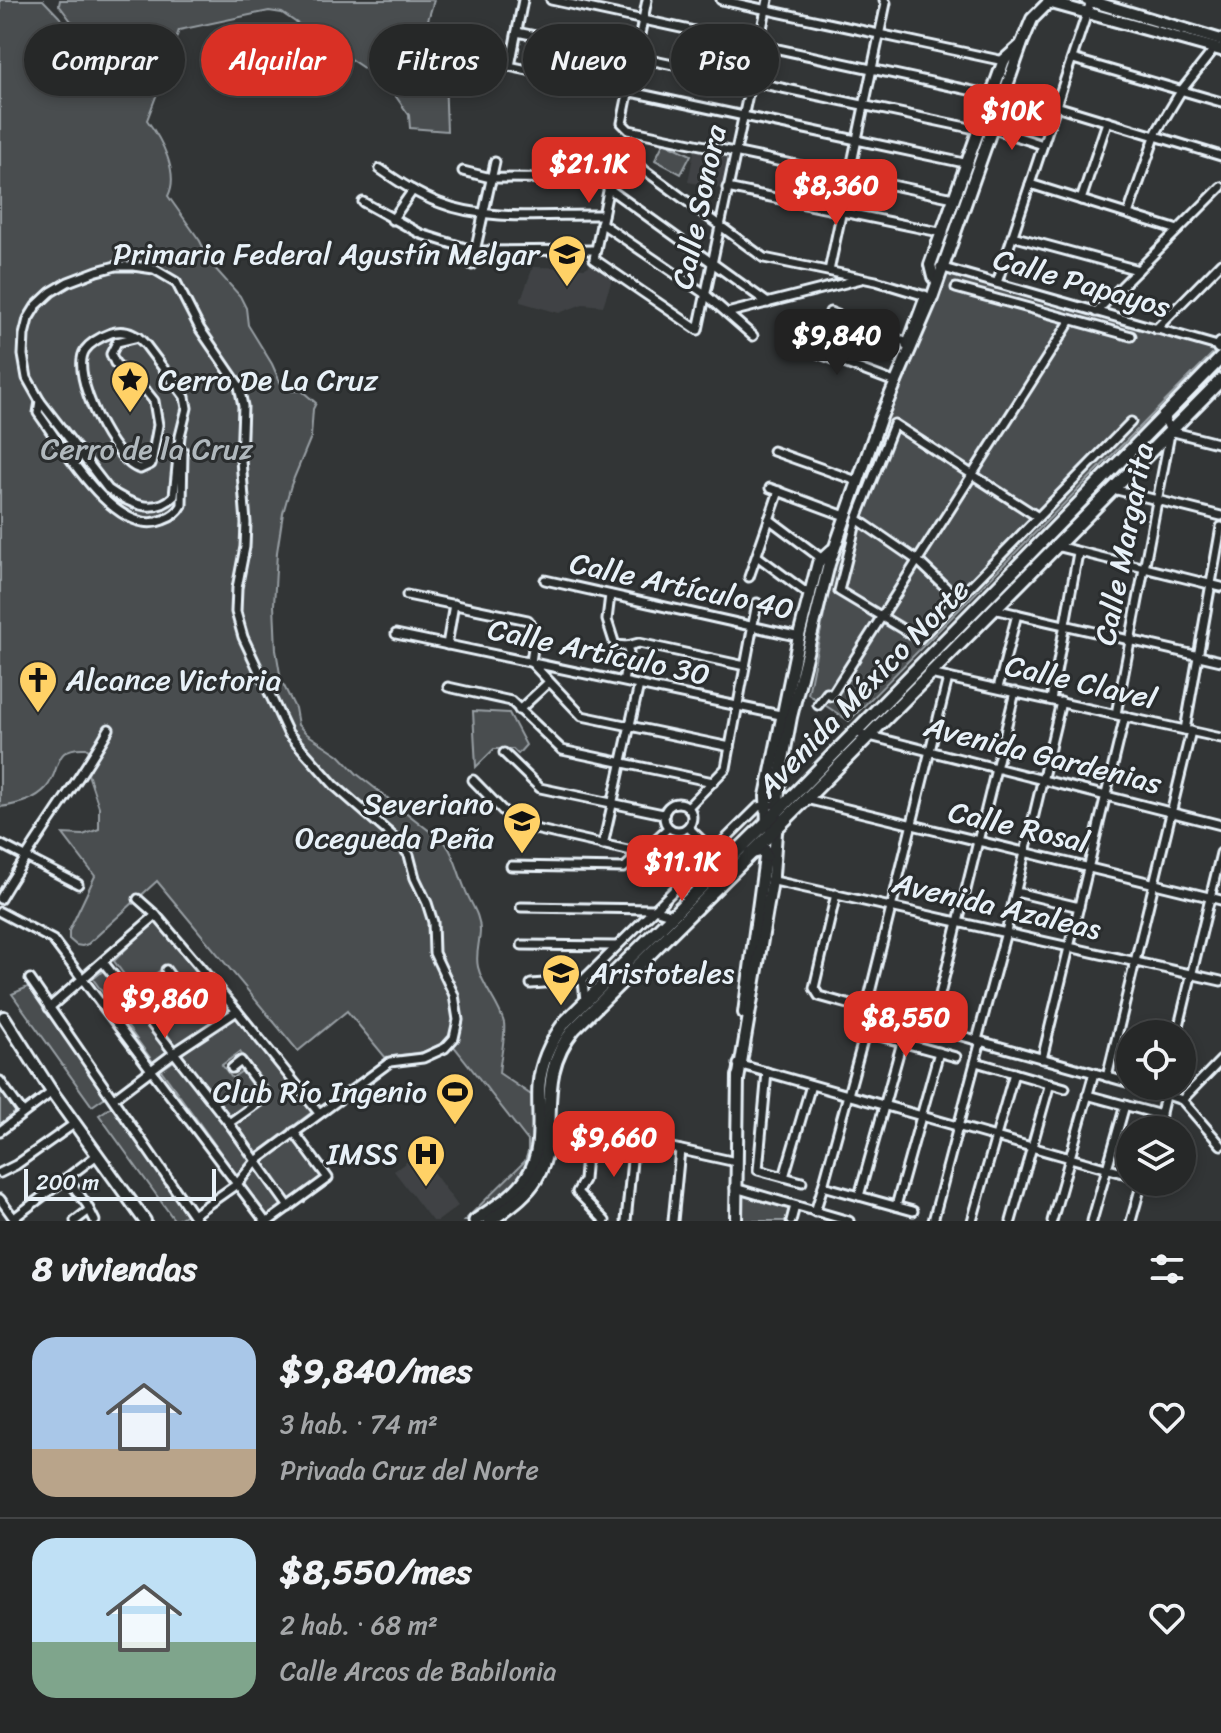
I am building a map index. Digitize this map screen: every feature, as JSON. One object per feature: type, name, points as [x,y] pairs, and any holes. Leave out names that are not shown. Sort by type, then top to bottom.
[{"type":"main road","name":"Avenida México Norte","points":[[475,1221],[506,1199],[529,1174],[538,1145],[539,1083],[547,1051],[565,1022],[588,1005],[729,867],[854,732],[1163,415],[1220,349]]},
{"type":"main road","name":"Avenida México Norte","points":[[729,867],[750,853],[772,818],[806,799],[1221,380]]},
{"type":"main road","points":[[750,853],[763,850],[766,856]]},
{"type":"main road","name":"Avenida México Norte","points":[[490,1221],[523,1196],[542,1168],[552,1067],[588,1005]]},
{"type":"street","points":[[510,66],[523,0]]},
{"type":"street","points":[[551,0],[671,26]]},
{"type":"street","points":[[642,24],[647,0]]},
{"type":"street","points":[[721,0],[1004,60],[1013,69]]},
{"type":"street","name":"Calle Sonora","points":[[764,24],[768,0]]},
{"type":"street","points":[[996,96],[1013,69],[1032,19],[1049,1],[1089,4],[1219,45],[1181,91],[1155,136],[1128,214]]},
{"type":"street","points":[[829,271],[885,2]]},
{"type":"street","points":[[997,283],[1089,4]]},
{"type":"street","points":[[517,32],[523,33]]},
{"type":"street","points":[[826,562],[894,382],[937,281],[936,266],[986,131],[1004,60],[1022,43]]},
{"type":"street","points":[[779,49],[996,96]]},
{"type":"street","points":[[1073,59],[1221,102]]},
{"type":"street","points":[[507,65],[523,69]]},
{"type":"street","points":[[779,87],[1043,145]]},
{"type":"street","points":[[627,96],[622,123],[629,130],[954,198]]},
{"type":"street","points":[[647,96],[972,165]]},
{"type":"street","name":"Calle Sonora","points":[[596,250],[594,259],[698,330],[718,224],[748,96]]},
{"type":"street","points":[[1056,106],[1221,156]]},
{"type":"street","points":[[1081,200],[1107,122]]},
{"type":"street","points":[[363,202],[421,234],[475,251],[596,250],[615,157],[624,155],[764,258],[864,278],[929,297]]},
{"type":"street","points":[[472,265],[495,162]]},
{"type":"street","points":[[947,234],[954,198],[972,165]]},
{"type":"street","points":[[380,169],[440,203],[483,214],[602,219],[705,294],[753,336]]},
{"type":"street","points":[[463,171],[491,178],[610,179]]},
{"type":"street","points":[[1030,184],[1178,230]]},
{"type":"street","points":[[608,188],[768,303]]},
{"type":"street","points":[[727,188],[947,234]]},
{"type":"street","points":[[392,220],[413,190]]},
{"type":"street","points":[[1096,312],[1219,191]]},
{"type":"street","points":[[1012,236],[1138,270]]},
{"type":"street","points":[[1156,329],[1221,263]]},
{"type":"street","points":[[30,979],[195,1218],[237,1184],[256,1161],[390,1062],[435,1055],[454,1038],[458,1020],[454,995],[434,953],[433,922],[409,855],[397,840],[335,786],[288,733],[243,637],[236,612],[246,535],[241,460],[243,406],[239,386],[200,329],[176,282],[154,269],[116,266],[68,282],[51,292],[28,319],[23,355],[27,378],[40,401],[108,489],[140,506],[164,504],[174,496],[187,408],[185,397],[138,337],[121,331],[109,334],[84,351],[82,360],[88,397],[112,444],[126,462],[140,469],[146,468],[153,460],[157,411],[146,391],[115,363],[111,354],[117,342],[138,337]]},
{"type":"street","name":"Calle Papayos","points":[[936,266],[1220,349]]},
{"type":"street","points":[[727,313],[864,278]]},
{"type":"street","points":[[956,288],[1131,336]]},
{"type":"street","points":[[830,312],[910,344]]},
{"type":"street","points":[[818,705],[827,693],[831,696],[1071,320]]},
{"type":"street","points":[[788,342],[894,382]]},
{"type":"street","points":[[40,401],[38,413],[91,485],[121,513],[137,521],[157,522],[178,513],[182,505],[183,443],[180,439]]},
{"type":"street","points":[[1163,415],[1170,431],[1221,444]]},
{"type":"street","points":[[1038,517],[894,424],[857,519],[839,591],[919,639],[1131,422]]},
{"type":"street","name":"Calle Margarita","points":[[1042,1059],[1106,796],[1130,640],[1170,431]]},
{"type":"street","points":[[773,451],[857,481]]},
{"type":"street","points":[[770,488],[845,516]]},
{"type":"street","points":[[1113,489],[1221,516]]},
{"type":"street","points":[[749,577],[779,491]]},
{"type":"street","points":[[769,519],[826,562]]},
{"type":"street","points":[[857,519],[918,561],[958,599]]},
{"type":"street","points":[[1107,1077],[1172,813],[1221,527]]},
{"type":"street","points":[[1056,546],[1221,587]]},
{"type":"street","points":[[1051,700],[1078,553]]},
{"type":"street","points":[[757,556],[814,598]]},
{"type":"street","points":[[736,1221],[738,1080],[768,880],[772,818],[766,796],[814,598],[818,563],[826,562]]},
{"type":"street","name":"Calle Artículo 40","points":[[545,580],[804,637]]},
{"type":"street","points":[[407,595],[528,620],[532,624],[534,645],[531,662],[582,716],[730,747]]},
{"type":"street","points":[[610,595],[607,620],[615,645],[639,643],[745,666]]},
{"type":"street","points":[[688,807],[726,768],[757,603]]},
{"type":"street","points":[[447,645],[454,604]]},
{"type":"street","points":[[994,609],[1221,661]]},
{"type":"street","points":[[998,688],[1017,614]]},
{"type":"street","name":"Calle Artículo 30","points":[[396,634],[787,716]]},
{"type":"street","points":[[623,681],[629,653],[627,646]]},
{"type":"street","name":"Calle Clavel","points":[[930,674],[1221,738]]},
{"type":"street","points":[[815,1212],[871,1011],[867,1005],[948,678]]},
{"type":"street","points":[[519,710],[549,682]]},
{"type":"street","points":[[603,845],[639,685]]},
{"type":"street","points":[[448,687],[511,701],[562,750],[713,782]]},
{"type":"street","points":[[932,1027],[1015,692]]},
{"type":"street","points":[[945,1221],[934,1219],[976,1062],[980,1044],[977,1040],[1061,702]]},
{"type":"street","points":[[0,899],[109,729]]},
{"type":"street","name":"Avenida Gardenias","points":[[854,732],[1221,825]]},
{"type":"street","points":[[504,753],[540,788],[663,814]]},
{"type":"street","points":[[473,780],[517,825],[641,853]]},
{"type":"street","name":"Calle Rosal","points":[[806,799],[1221,900]]},
{"type":"street","points":[[663,814],[674,804],[688,807]]},
{"type":"street","points":[[663,814],[668,828],[678,832],[688,827],[692,819],[688,807]]},
{"type":"street","points":[[531,984],[583,980],[758,807],[772,818]]},
{"type":"street","points":[[768,880],[766,856],[772,818]]},
{"type":"street","points":[[688,827],[729,867]]},
{"type":"street","points":[[511,866],[624,868],[668,828]]},
{"type":"street","points":[[0,844],[78,884]]},
{"type":"street","points":[[1180,1020],[1221,853]]},
{"type":"street","name":"Avenida Azaleas","points":[[768,880],[1221,981]]},
{"type":"street","points":[[1016,892],[1079,907]]},
{"type":"street","points":[[836,894],[814,988],[819,996],[1116,1079]]},
{"type":"street","points":[[138,899],[156,915],[319,1113]]},
{"type":"street","points":[[521,907],[654,909],[678,919]]},
{"type":"street","points":[[0,912],[53,940],[267,1221],[328,1178],[294,1132]]},
{"type":"street","points":[[49,1008],[156,915]]},
{"type":"street","points":[[522,945],[616,946]]},
{"type":"street","points":[[103,962],[229,1123],[289,1207]]},
{"type":"street","points":[[147,1017],[183,993],[166,970]]},
{"type":"street","points":[[583,980],[588,1005]]},
{"type":"street","points":[[114,1098],[237,1011]]},
{"type":"street","points":[[2,1014],[5,1024],[0,1032],[16,1039]]},
{"type":"street","points":[[2,1014],[74,1124],[145,1221]]},
{"type":"street","points":[[865,1032],[956,1057]]},
{"type":"street","points":[[859,1196],[902,1042]]},
{"type":"street","points":[[896,1206],[939,1052]]},
{"type":"street","points":[[1196,1086],[1221,1060]]},
{"type":"street","points":[[229,1123],[267,1096],[241,1061],[232,1068]]},
{"type":"street","points":[[976,1062],[1065,1088]]},
{"type":"street","points":[[740,1065],[1116,1171]]},
{"type":"street","points":[[767,1072],[758,1170],[802,1182]]},
{"type":"street","points":[[972,1221],[1014,1073]]},
{"type":"street","points":[[1052,1221],[1094,1073]]},
{"type":"street","points":[[0,1081],[23,1113]]},
{"type":"street","points":[[1011,1221],[1050,1083]]},
{"type":"street","points":[[784,1177],[811,1085]]},
{"type":"street","points":[[0,1131],[52,1092]]},
{"type":"street","points":[[1087,1095],[1161,1115],[1164,1100]]},
{"type":"street","points":[[1182,1100],[1221,1145]]},
{"type":"street","points":[[1092,1221],[1125,1105]]},
{"type":"street","points":[[0,1162],[3,1172],[74,1124]]},
{"type":"street","points":[[572,1126],[736,1162]]},
{"type":"street","points":[[588,1129],[584,1180],[577,1192],[605,1221]]},
{"type":"street","points":[[626,1221],[634,1140]]},
{"type":"street","points":[[673,1221],[680,1150]]},
{"type":"street","points":[[0,1199],[15,1219],[97,1155]]},
{"type":"street","points":[[67,1178],[95,1221]]},
{"type":"street","points":[[823,1186],[913,1211]]},
{"type":"street","points":[[735,1188],[826,1218],[849,1221]]},
{"type":"street","points":[[1131,1221],[1138,1196]]},
{"type":"street","points":[[791,1221],[795,1206]]},
{"type":"street","points":[[75,1221],[88,1211]]},
{"type":"shaded area","points":[[695,146],[737,154],[730,190],[688,182]]},
{"type":"shaded area","name":"Primaria Federal Agustín Melgar","points":[[595,262],[614,274],[603,306],[583,304],[559,313],[520,302],[533,267],[585,268]]},
{"type":"shaded area","name":"IMSS","points":[[419,1153],[458,1206],[438,1221],[432,1221],[394,1171]]},
{"type":"green space","name":"Cerro de la Cruz","points":[[0,0],[43,0],[67,24],[24,24],[24,96],[156,96],[147,120],[167,156],[172,177],[168,196],[200,241],[212,265],[240,296],[246,308],[248,325],[284,391],[302,391],[316,403],[311,437],[283,513],[277,552],[274,605],[281,680],[295,708],[298,725],[446,844],[455,860],[478,919],[480,975],[504,1023],[499,1073],[540,1101],[532,1160],[514,1187],[464,1221],[525,1161],[528,1141],[449,1040],[423,1052],[385,1057],[347,1011],[298,1051],[157,881],[88,944],[76,945],[69,939],[69,931],[95,876],[63,834],[83,835],[99,829],[99,807],[88,774],[97,757],[86,748],[75,748],[62,755],[51,781],[36,796],[0,807]]},
{"type":"green space","points":[[60,0],[434,0],[427,24],[369,24],[369,72],[353,61],[353,24],[298,24],[282,13],[269,11],[185,29],[185,24],[78,24],[71,21],[59,5]]},
{"type":"green space","points":[[396,96],[446,96],[447,131],[410,128],[409,115]]},
{"type":"green space","points":[[664,142],[691,155],[681,174],[655,160]]},
{"type":"green space","points":[[946,274],[1216,350],[849,721],[808,694],[837,550],[884,422]]},
{"type":"green space","points":[[473,711],[509,713],[526,745],[518,754],[513,749],[494,749],[476,767]]},
{"type":"green space","points":[[156,919],[232,1010],[177,1048],[155,1017],[187,994],[167,966],[151,977],[160,990],[172,983],[178,992],[151,1011],[114,961]]},
{"type":"green space","points":[[109,966],[171,1052],[154,1063],[93,979]]},
{"type":"green space","points":[[30,986],[108,1095],[92,1106],[12,994]]},
{"type":"green space","points":[[237,1015],[312,1112],[256,1154],[235,1125],[273,1096],[240,1052],[222,1065],[232,1078],[245,1069],[263,1095],[229,1118],[182,1054]]},
{"type":"green space","points":[[177,1059],[251,1160],[239,1178],[161,1070]]},
{"type":"green space","points":[[0,1090],[18,1114],[0,1127]]},
{"type":"green space","points":[[114,1105],[189,1213],[175,1221],[99,1115]]},
{"type":"green space","points":[[293,1137],[323,1178],[289,1202],[262,1162]]},
{"type":"green space","points":[[256,1166],[283,1206],[267,1217],[245,1185]]},
{"type":"green space","points":[[742,1195],[791,1207],[787,1221],[743,1221]]},
{"type":"place","name":"Primaria Federal Agustín Melgar","points":[[567,288]]},
{"type":"place","name":"Cerro De La Cruz","points":[[130,414]]},
{"type":"place","name":"Alcance Victoria","points":[[38,714]]},
{"type":"place","name":"Severiano Ocegueda Peña","points":[[522,855]]},
{"type":"place","name":"Aristoteles","points":[[561,1007]]},
{"type":"place","name":"Club Río Ingenio","points":[[455,1126]]},
{"type":"place","name":"IMSS","points":[[426,1188]]}]
